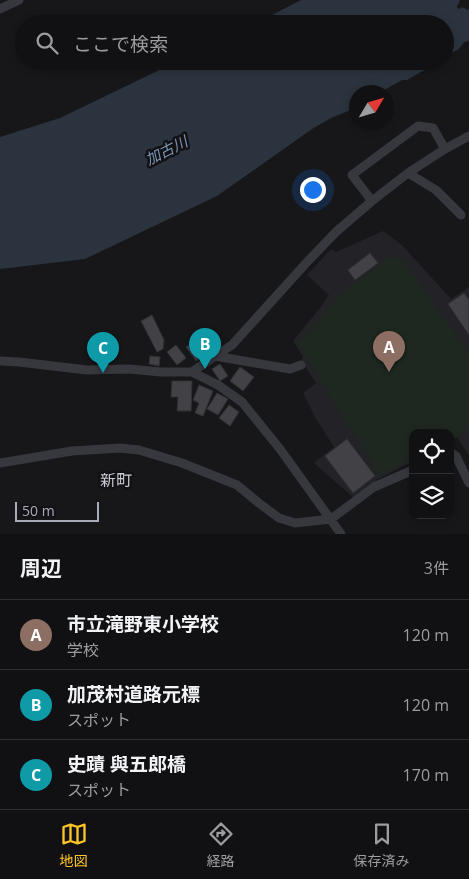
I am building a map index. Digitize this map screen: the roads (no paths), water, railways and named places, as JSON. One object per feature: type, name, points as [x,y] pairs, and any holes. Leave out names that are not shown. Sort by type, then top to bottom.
[{"type":"street","points":[[0,9],[18,0]]},
{"type":"street","points":[[372,201],[352,175],[418,126],[433,128],[445,149]]},
{"type":"street","points":[[192,372],[232,346],[308,261],[337,231],[372,201],[408,173],[469,136]]},
{"type":"street","points":[[408,173],[436,190],[461,215]]},
{"type":"street","points":[[215,356],[290,369],[301,365]]},
{"type":"street","points":[[0,361],[87,370],[192,372],[218,385],[242,402],[280,449],[341,534]]},
{"type":"street","points":[[0,463],[72,451],[120,448],[139,450],[182,463],[237,485],[279,518],[295,523],[330,519],[374,487],[409,472]]},
{"type":"street","points":[[454,455],[469,483]]},
{"type":"water","points":[[301,0],[459,0],[457,8],[469,9],[469,41],[464,42],[459,49],[454,52],[454,15],[272,15]]},
{"type":"water","name":"加古川","points":[[159,70],[424,70],[393,85],[349,85],[349,111],[312,129],[217,196],[85,259],[0,269],[0,137],[60,118]]},
{"type":"place","name":"加茂村道路元標","points":[[205,369]]},
{"type":"place","name":"市立滝野東小学校","points":[[389,372]]},
{"type":"place","name":"史蹟 與五郎橋","points":[[103,373]]},
{"type":"district","name":"新町","points":[[116,480]]}]
